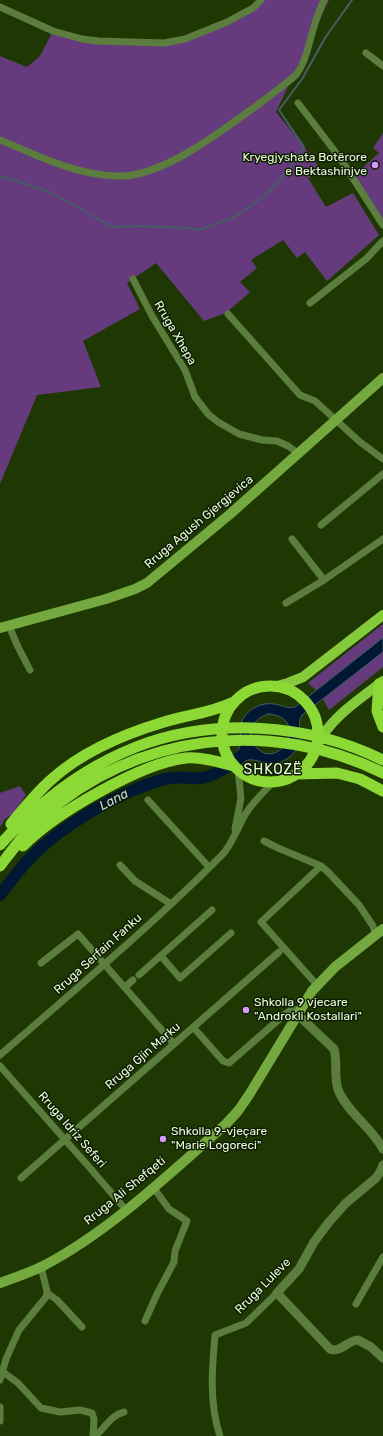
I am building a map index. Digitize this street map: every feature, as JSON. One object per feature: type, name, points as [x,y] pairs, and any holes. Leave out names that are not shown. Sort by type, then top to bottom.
[{"type":"highway","points":[[381,682],[377,711],[383,727]]},
{"type":"highway","points":[[0,875],[27,842],[62,815],[130,776],[179,759],[223,759],[248,776],[260,781],[274,781],[296,774],[305,766],[317,745],[318,733],[316,721],[311,709],[303,699],[293,691],[277,686],[256,688],[244,693],[234,702],[227,712],[223,724],[223,759]]},
{"type":"highway","points":[[0,838],[52,779],[82,757],[138,731],[166,722],[218,709],[234,702]]},
{"type":"highway","points":[[0,845],[24,820],[60,790],[97,766],[136,747],[172,742],[266,740],[308,746],[338,754],[383,760]]},
{"type":"highway","points":[[0,866],[21,839],[52,808],[88,783],[172,742]]},
{"type":"highway","points":[[366,758],[383,772]]},
{"type":"highway","points":[[296,774],[337,773],[360,779],[383,791]]},
{"type":"main road","name":"Rruga Agush Gjergjevica","points":[[4,627],[106,599],[135,589],[147,583],[223,520],[383,378]]},
{"type":"main road","points":[[277,686],[303,677],[383,615]]},
{"type":"main road","points":[[317,745],[323,733],[334,720],[381,682]]},
{"type":"main road","name":"Rruga Ali Shefqeti","points":[[0,1283],[41,1267],[73,1248],[126,1210],[226,1124],[238,1111],[249,1095],[298,1012],[316,985],[335,967],[380,932]]},
{"type":"street","points":[[0,7],[53,31],[82,39],[98,41],[164,43],[186,39],[220,25],[253,8],[261,0]]},
{"type":"street","points":[[0,140],[55,164],[94,173],[117,176],[130,175],[166,164],[200,146],[235,123],[296,75],[302,68],[305,60],[318,14],[324,0]]},
{"type":"street","points":[[366,53],[383,66]]},
{"type":"street","points":[[298,103],[340,158],[383,226]]},
{"type":"street","points":[[310,303],[366,259],[383,241]]},
{"type":"street","name":"Rruga Xhepa","points":[[133,279],[156,322],[185,370],[195,397],[208,414],[218,422],[239,434],[262,440],[278,441],[298,453]]},
{"type":"street","points":[[228,314],[300,395],[315,402],[360,442],[383,459]]},
{"type":"street","points":[[321,525],[383,474]]},
{"type":"street","points":[[292,539],[324,580]]},
{"type":"street","points":[[286,603],[324,580],[383,539]]},
{"type":"street","points":[[4,627],[18,647],[30,670]]},
{"type":"street","name":"Rruga Serfain Fanku","points":[[234,835],[240,798],[236,768]]},
{"type":"street","name":"Rruga Serfain Fanku","points":[[0,1056],[171,904],[227,849],[252,803],[274,781]]},
{"type":"street","points":[[148,800],[209,867]]},
{"type":"street","points":[[264,841],[320,866],[328,872],[359,905],[380,932]]},
{"type":"street","points":[[120,865],[135,881],[171,904]]},
{"type":"street","points":[[316,985],[261,922],[320,866]]},
{"type":"street","points":[[125,987],[212,910]]},
{"type":"street","points":[[161,956],[180,978],[231,933]]},
{"type":"street","points":[[41,963],[78,934],[105,963],[174,1044]]},
{"type":"street","name":"Rruga Gjin Marku","points":[[22,1178],[279,952]]},
{"type":"street","points":[[193,1027],[223,1061],[228,1062],[284,1015],[290,1011],[298,1012],[334,1049],[336,1084],[338,1091],[347,1105],[382,1147]]},
{"type":"street","name":"Rruga Idriz Seferi","points":[[0,1066],[126,1210]]},
{"type":"street","name":"Rruga Luleve","points":[[220,1436],[212,1393],[215,1335],[246,1323],[277,1293],[299,1269],[314,1242],[329,1222],[346,1203],[376,1178],[383,1165]]},
{"type":"street","points":[[145,1321],[160,1287],[172,1266],[175,1251],[187,1221],[169,1209],[153,1187]]},
{"type":"street","points":[[356,1304],[383,1257]]},
{"type":"street","points":[[0,1380],[3,1358],[19,1330],[44,1301],[47,1293],[41,1267]]},
{"type":"street","points":[[47,1293],[57,1300],[82,1327]]},
{"type":"street","points":[[277,1293],[330,1349],[335,1351],[351,1342],[358,1340],[371,1347],[383,1358]]},
{"type":"street","points":[[2,1372],[18,1383],[41,1408],[60,1412],[80,1410],[92,1413],[94,1419],[94,1436]]},
{"type":"street","points":[[0,1408],[0,1421]]},
{"type":"street","points":[[94,1436],[112,1418],[124,1412]]},
{"type":"shaded area","points":[[261,0],[329,0],[276,112],[321,170],[308,178],[326,207],[353,193],[379,235],[327,281],[305,252],[297,258],[283,240],[251,260],[257,268],[240,282],[250,292],[226,313],[204,321],[156,263],[127,283],[140,309],[83,341],[101,387],[37,395],[0,484],[0,56],[27,67],[40,56],[53,31],[68,36],[164,43],[201,33]]},
{"type":"shaded area","name":"Kryegjyshata Botërore e Bektashinjve","points":[[383,133],[383,219],[353,176],[379,153],[373,148]]},
{"type":"shaded area","points":[[383,624],[383,638],[316,690],[308,683]]},
{"type":"shaded area","points":[[383,652],[383,667],[329,710],[323,699]]},
{"type":"shaded area","points":[[20,786],[26,795],[14,813],[5,819],[0,827],[0,793]]},
{"type":"water","points":[[383,638],[383,652],[302,715],[300,722],[299,743],[294,752],[287,759],[273,764],[255,760],[247,760],[242,762],[235,754],[239,750],[241,741],[240,728],[246,715],[253,709],[265,704],[274,704],[289,708],[295,707]],"holes":[[[269,714],[282,718],[288,725],[290,733],[287,742],[281,749],[273,753],[264,753],[255,746],[252,741],[251,731],[253,726],[259,718]]]},
{"type":"waterway","points":[[0,176],[52,193],[113,227],[140,226],[188,228],[199,230],[235,217],[267,194],[288,170],[304,147],[279,110],[302,79],[325,38],[352,0]]},
{"type":"waterway","name":"Lana","points":[[0,895],[20,869],[46,843],[93,810],[128,793],[161,780],[177,777],[208,777],[221,771],[250,749]]},
{"type":"place","name":"Kryegjyshata Botërore e Bektashinjve","points":[[375,165]]},
{"type":"place","name":"Shkolla 9 vjecare \"Androkli Kostallari\"","points":[[246,1010]]},
{"type":"place","name":"Shkolla 9-vjeçare \"Marie Logoreci\"","points":[[163,1139]]},
{"type":"district","name":"SHKOZË","points":[[273,770]]}]
